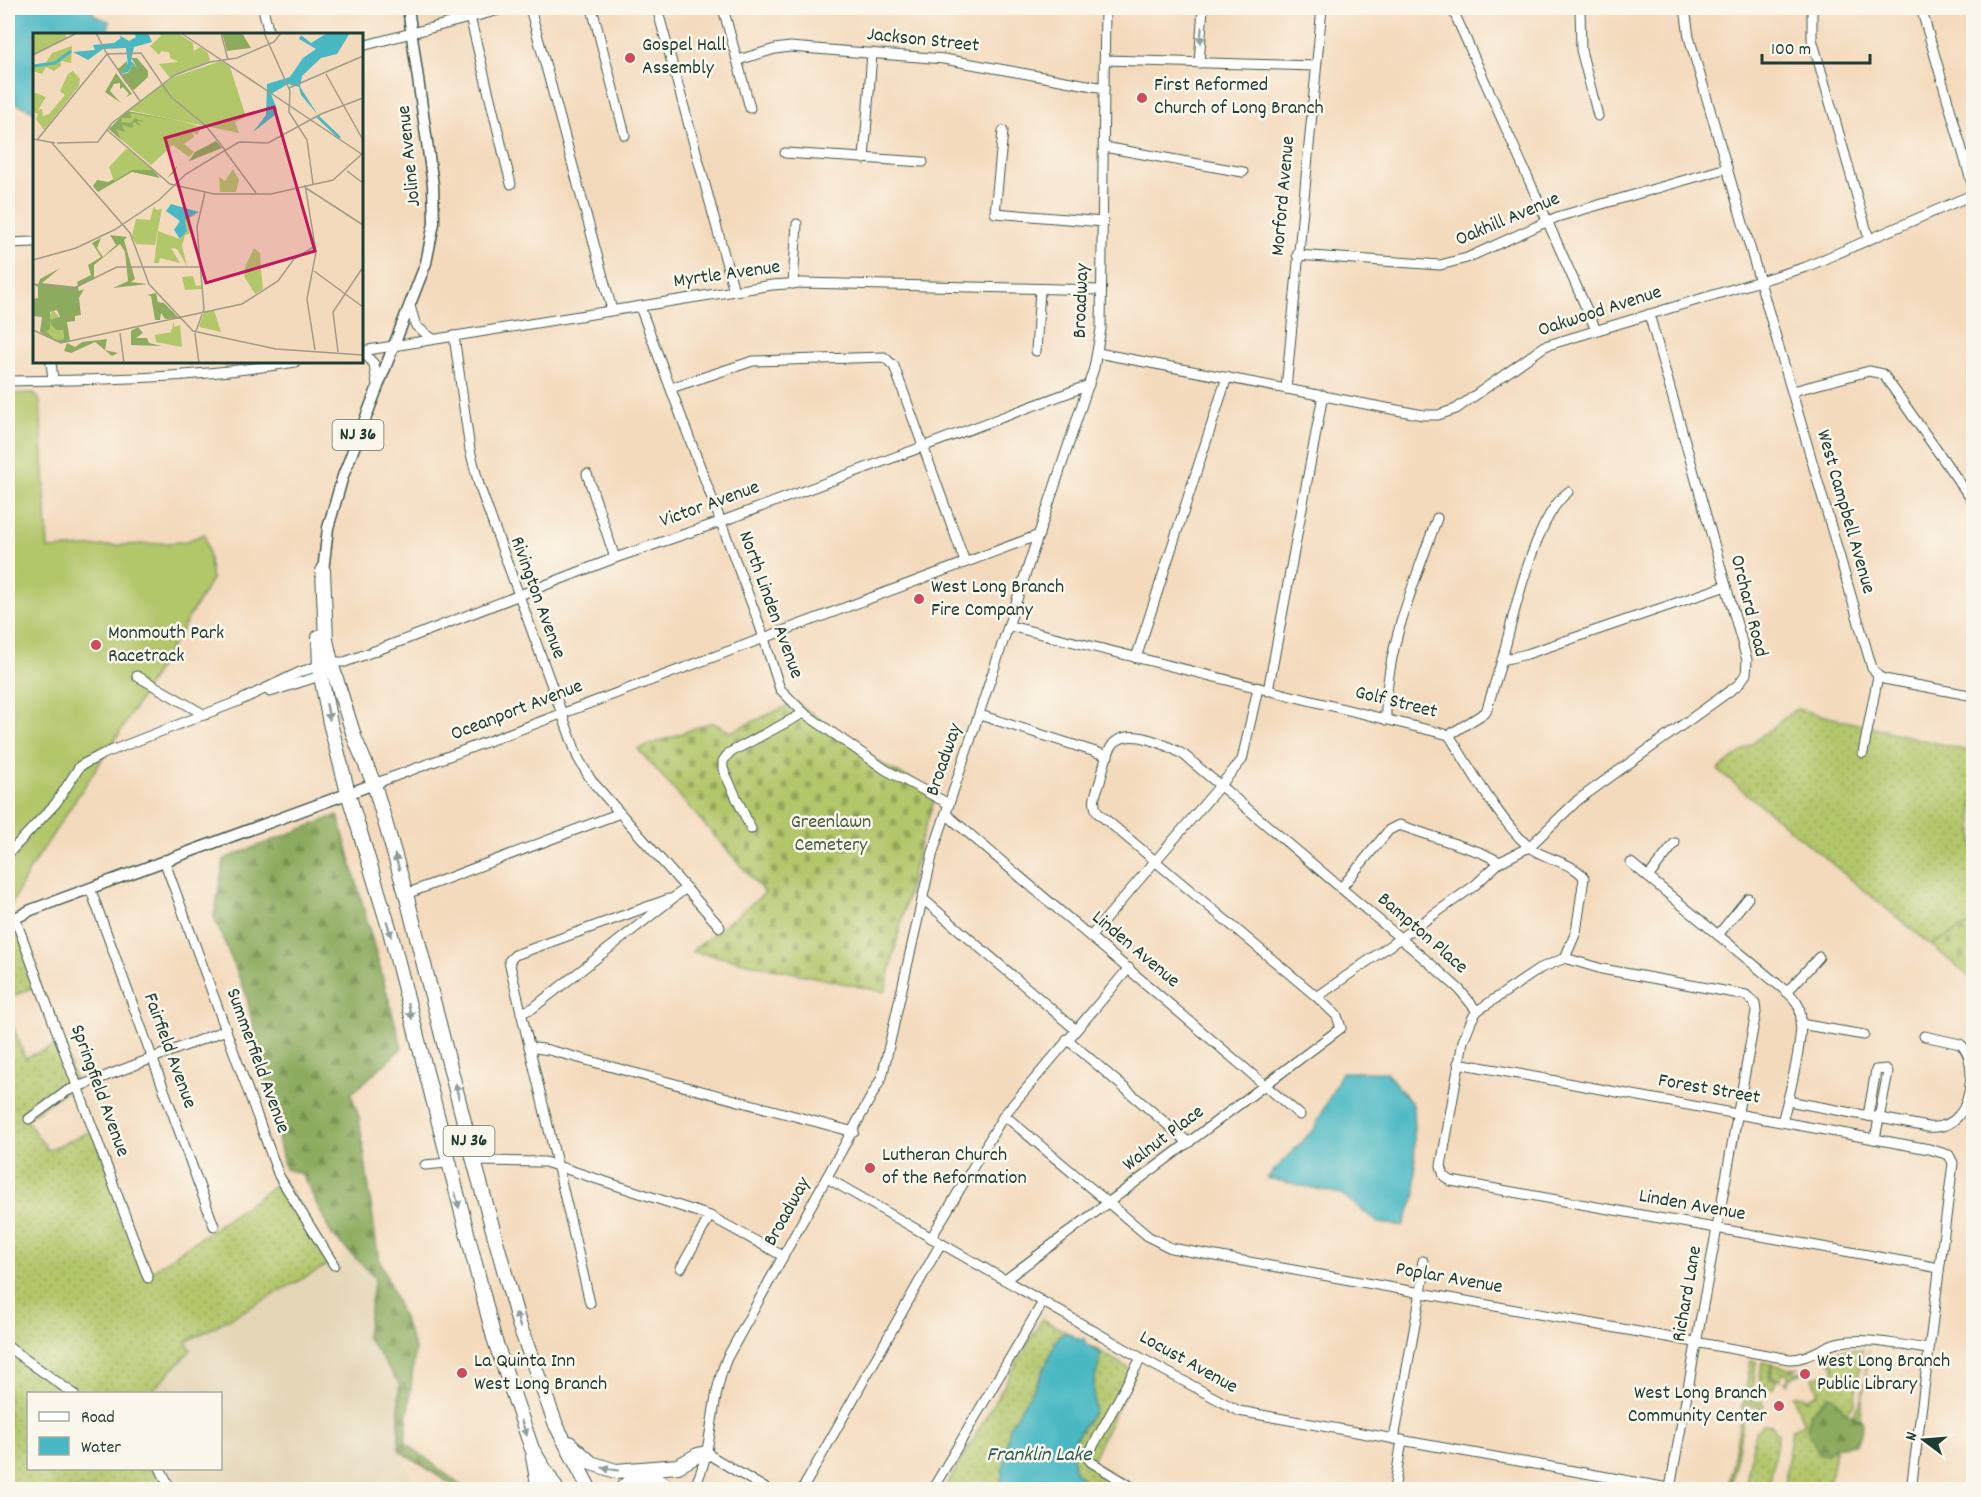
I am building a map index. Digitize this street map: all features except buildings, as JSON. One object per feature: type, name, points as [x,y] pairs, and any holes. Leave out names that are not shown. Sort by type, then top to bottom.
[{"type":"highway","name":"NJ 36","points":[[323,571],[326,640],[348,793],[390,931],[494,1338],[532,1449],[557,1490]]},
{"type":"highway","name":"NJ 36","points":[[330,667],[374,784],[406,894],[474,1161],[519,1324],[560,1434],[590,1490]]},
{"type":"highway","points":[[560,1434],[585,1459],[597,1467],[616,1471],[678,1466],[706,1453]]},
{"type":"highway","points":[[532,1449],[539,1490]]},
{"type":"highway","points":[[621,1490],[630,1481],[645,1477],[657,1479],[670,1490]]},
{"type":"main road","name":"Joline Avenue","points":[[323,571],[335,501],[430,246],[435,202],[408,8]]},
{"type":"main road","name":"Oceanport Avenue","points":[[11,920],[164,860],[374,784]]},
{"type":"street","points":[[263,8],[269,33]]},
{"type":"street","points":[[363,46],[507,8]]},
{"type":"street","points":[[530,8],[612,310]]},
{"type":"street","points":[[592,8],[625,135]]},
{"type":"street","points":[[657,8],[734,291]]},
{"type":"street","points":[[723,8],[750,108]]},
{"type":"street","name":"Broadway","points":[[693,1490],[706,1453],[722,1369],[854,1132],[885,1070],[933,852],[1010,626],[1098,353],[1103,222],[1105,8]]},
{"type":"street","points":[[1199,63],[1203,8]]},
{"type":"street","name":"Morford Avenue","points":[[1286,388],[1322,8]]},
{"type":"street","points":[[1452,8],[1596,330]]},
{"type":"street","points":[[1580,8],[1581,50],[1598,116]]},
{"type":"street","name":"West Campbell Avenue","points":[[1685,8],[1689,37],[1872,668],[1878,676]]},
{"type":"street","points":[[1812,8],[1812,39],[1869,239]]},
{"type":"street","points":[[1921,8],[1974,193]]},
{"type":"street","points":[[470,17],[511,184]]},
{"type":"street","name":"Jackson Street","points":[[738,60],[785,47],[872,53],[944,59],[1104,88]]},
{"type":"street","points":[[864,159],[872,53]]},
{"type":"street","points":[[1105,60],[1315,66]]},
{"type":"street","points":[[1003,131],[995,213],[1103,222]]},
{"type":"street","points":[[1104,147],[1243,172]]},
{"type":"street","points":[[785,153],[922,162]]},
{"type":"street","name":"Oakhill Avenue","points":[[1297,255],[1440,265],[1467,258],[1547,221],[1727,168]]},
{"type":"street","name":"Oakwood Avenue","points":[[1098,353],[1426,415],[1448,413],[1540,348],[1806,267],[1974,193]]},
{"type":"street","points":[[793,284],[797,224]]},
{"type":"street","points":[[8,243],[33,242]]},
{"type":"street","name":"Myrtle Avenue","points":[[363,351],[734,291],[793,284],[1101,290]]},
{"type":"street","points":[[1036,351],[1040,290]]},
{"type":"street","points":[[410,304],[413,322],[433,339]]},
{"type":"street","name":"North Linden Avenue","points":[[640,307],[780,689],[804,713],[905,782],[949,804]]},
{"type":"street","name":"Orchard Road","points":[[1317,997],[1474,886],[1500,862],[1529,847],[1578,800],[1742,680],[1747,660],[1649,314]]},
{"type":"street","name":"Rivington Avenue","points":[[454,336],[476,473],[518,597],[583,769],[720,927]]},
{"type":"street","points":[[363,352],[374,364],[377,386]]},
{"type":"street","points":[[671,388],[753,361],[878,355],[889,359],[894,366],[965,562]]},
{"type":"street","points":[[51,363],[53,380]]},
{"type":"street","points":[[8,381],[248,369],[288,363]]},
{"type":"street","points":[[1793,392],[1869,371],[1883,374],[1974,503]]},
{"type":"street","points":[[1136,658],[1227,377]]},
{"type":"street","name":"Victor Avenue","points":[[8,854],[56,803],[80,766],[239,701],[518,597],[615,558],[720,522],[1089,385]]},
{"type":"street","points":[[1091,936],[1242,760],[1263,689],[1323,395]]},
{"type":"street","points":[[587,474],[615,558]]},
{"type":"street","name":"Golf Street","points":[[1010,626],[1449,735],[1486,712],[1527,567],[1555,504],[1568,492]]},
{"type":"street","points":[[1386,720],[1386,703],[1398,638],[1437,518]]},
{"type":"street","name":"Oceanport Avenue","points":[[374,784],[1040,535]]},
{"type":"street","points":[[1502,660],[1527,654],[1726,586]]},
{"type":"street","points":[[137,676],[209,714]]},
{"type":"street","points":[[1863,753],[1878,676],[1974,696]]},
{"type":"street","points":[[751,829],[723,768],[723,761],[729,753],[804,713]]},
{"type":"street","points":[[980,715],[1108,756],[1094,805],[1098,813],[1317,997]]},
{"type":"street","points":[[1449,735],[1510,826],[1529,847],[1576,869],[1584,878],[1576,932],[1565,958],[1541,968],[1477,1011],[1465,1035],[1458,1063]]},
{"type":"street","name":"Bampton Place","points":[[1108,756],[1112,746],[1125,738],[1154,741],[1184,755],[1459,989],[1477,1011]]},
{"type":"street","points":[[406,894],[620,813]]},
{"type":"street","name":"Linden Avenue","points":[[946,814],[1268,1085],[1300,1115]]},
{"type":"street","points":[[1341,888],[1389,830],[1399,825],[1482,853],[1500,862]]},
{"type":"street","points":[[1648,877],[1675,843]]},
{"type":"street","name":"Summerfield Avenue","points":[[164,860],[279,1176],[334,1265]]},
{"type":"street","points":[[1631,863],[1787,992],[1798,1004],[1800,1024],[1788,1101],[1782,1122]]},
{"type":"street","name":"Fairfield Avenue","points":[[90,888],[214,1226]]},
{"type":"street","points":[[521,1013],[533,1008],[669,899],[686,888]]},
{"type":"street","points":[[1718,935],[1748,898]]},
{"type":"street","points":[[590,1303],[556,1166],[510,958],[669,899]]},
{"type":"street","points":[[922,899],[1076,1030]]},
{"type":"street","name":"Springfield Avenue","points":[[11,920],[78,1086],[148,1278]]},
{"type":"street","points":[[1787,992],[1819,957]]},
{"type":"street","name":"Richard Lane","points":[[1565,958],[1602,969],[1746,995],[1752,1000],[1756,1012],[1673,1489]]},
{"type":"street","points":[[931,1238],[1004,1115],[1129,968]]},
{"type":"street","name":"Walnut Place","points":[[1005,1280],[1335,1035],[1341,1025],[1337,1016],[1317,997]]},
{"type":"street","points":[[1800,1024],[1864,1035]]},
{"type":"street","points":[[29,1119],[67,1091],[78,1086],[226,1030]]},
{"type":"street","points":[[1788,1101],[1936,1128],[1949,1123],[1963,1110],[1971,1071],[1968,1051],[1956,1042],[1924,1036]]},
{"type":"street","points":[[1067,1039],[1189,1143]]},
{"type":"street","points":[[529,1047],[560,1053],[854,1132]]},
{"type":"street","name":"Linden Avenue","points":[[1458,1063],[1442,1172],[1451,1181],[1939,1268]]},
{"type":"street","name":"Forest Street","points":[[1458,1063],[1929,1149],[1951,1158],[1953,1163],[1939,1268]]},
{"type":"street","points":[[1868,1116],[1876,1070],[1886,1069],[1888,1072],[1875,1139]]},
{"type":"street","name":"Poplar Avenue","points":[[1004,1115],[1149,1237],[1164,1246],[1789,1359],[1803,1358],[1832,1344],[1847,1341],[1929,1349]]},
{"type":"street","points":[[474,1161],[545,1162],[710,1216],[783,1256]]},
{"type":"street","points":[[425,1165],[448,1163]]},
{"type":"street","name":"Locust Avenue","points":[[827,1178],[1141,1358],[1239,1411],[1673,1489]]},
{"type":"street","points":[[681,1268],[710,1216]]},
{"type":"street","points":[[802,1490],[941,1243]]},
{"type":"street","points":[[1394,1490],[1398,1439],[1425,1270],[1423,1261]]},
{"type":"street","points":[[1911,1490],[1939,1268]]},
{"type":"street","points":[[932,1490],[1043,1302]]},
{"type":"street","points":[[8,1347],[71,1392]]},
{"type":"street","points":[[1137,1490],[1091,1462],[1087,1457],[1141,1358]]},
{"type":"street","points":[[706,1453],[768,1490]]},
{"type":"street","points":[[161,1470],[171,1490]]},
{"type":"shaded area","points":[[350,1252],[375,1277],[366,1336],[399,1383],[399,1450],[417,1489],[182,1489],[172,1470],[222,1470],[222,1392],[152,1392],[191,1350],[186,1342],[334,1265]]},
{"type":"green space","name":"Monmouth Park Racetrack","points":[[34,393],[40,401],[48,549],[184,542],[205,534],[212,579],[120,732],[30,869],[8,911],[8,394]]},
{"type":"green space","name":"Greenlawn Cemetery","points":[[796,702],[888,768],[937,791],[918,850],[885,992],[692,951],[765,893],[638,749],[712,722],[730,732]]},
{"type":"green space","points":[[1796,709],[1973,752],[1973,923],[1931,945],[1718,770]]},
{"type":"green space","points":[[338,815],[402,1048],[351,1094],[359,1117],[378,1255],[415,1349],[405,1442],[465,1489],[454,1489],[452,1485],[399,1450],[399,1383],[366,1336],[375,1277],[332,1235],[302,1174],[285,1169],[246,994],[214,917],[224,859]]},
{"type":"green space","points":[[1973,923],[1973,980],[1931,945]]},
{"type":"green space","points":[[21,933],[39,985],[8,998],[8,940]]},
{"type":"green space","points":[[8,1013],[25,1058],[62,1043],[76,1083],[26,1120],[48,1150],[94,1130],[146,1275],[283,1180],[332,1263],[186,1342],[191,1350],[151,1392],[27,1392],[27,1470],[158,1470],[169,1489],[8,1489]]},
{"type":"green space","points":[[1042,1319],[1070,1334],[1060,1335],[1040,1378],[1010,1426],[1000,1489],[944,1490]]},
{"type":"green space","points":[[1091,1346],[1135,1372],[1091,1462],[1139,1489],[1089,1489],[1074,1469],[1072,1450],[1076,1437],[1093,1413],[1094,1382],[1101,1354]]},
{"type":"green space","points":[[1863,1349],[1854,1404],[1839,1423],[1850,1421],[1862,1398],[1869,1349],[1856,1445],[1837,1442],[1828,1489],[1779,1490],[1784,1489],[1792,1429],[1804,1424],[1793,1396],[1804,1396],[1806,1399],[1819,1393],[1813,1378],[1825,1373],[1834,1379],[1834,1366],[1825,1355],[1841,1350]]},
{"type":"green space","points":[[1751,1360],[1756,1361],[1753,1388],[1751,1388],[1749,1398],[1758,1403],[1761,1401],[1764,1405],[1762,1409],[1746,1404],[1731,1488],[1737,1489],[1728,1489]]},
{"type":"green space","points":[[1762,1362],[1772,1364],[1769,1378],[1776,1380],[1773,1388],[1759,1384]]},
{"type":"green space","points":[[1773,1364],[1789,1369],[1799,1367],[1793,1370],[1795,1373],[1801,1371],[1802,1373],[1790,1378],[1788,1384],[1785,1382],[1788,1380],[1788,1373],[1782,1373],[1781,1380],[1771,1376]]},
{"type":"green space","points":[[1829,1396],[1834,1397],[1845,1412],[1862,1420],[1859,1440],[1853,1444],[1835,1447],[1824,1454],[1819,1453],[1807,1428],[1811,1413]]},
{"type":"green space","points":[[1763,1424],[1772,1425],[1778,1434],[1769,1489],[1745,1489],[1755,1432]]},
{"type":"water","points":[[8,8],[89,8],[97,17],[109,21],[108,33],[33,33],[33,111],[8,100]]},
{"type":"water","points":[[1342,1072],[1386,1072],[1413,1105],[1416,1194],[1403,1226],[1379,1223],[1341,1194],[1267,1178],[1314,1129]]},
{"type":"water","name":"Franklin Lake","points":[[1066,1332],[1080,1340],[1085,1338],[1085,1343],[1101,1355],[1094,1382],[1094,1411],[1076,1437],[1072,1450],[1074,1469],[1089,1489],[1000,1489],[1010,1426],[1040,1378],[1058,1337]]},
{"type":"place","name":"Gospel Hall Assembly","points":[[630,58]]},
{"type":"place","name":"First Reformed Church of Long Branch","points":[[1142,98]]},
{"type":"place","name":"West Long Branch Fire Company","points":[[919,599]]},
{"type":"place","name":"Monmouth Park Racetrack","points":[[96,645]]},
{"type":"place","name":"Lutheran Church of the Reformation","points":[[870,1168]]},
{"type":"place","name":"La Quinta Inn West Long Branch","points":[[462,1373]]},
{"type":"place","name":"West Long Branch Public Library","points":[[1805,1374]]},
{"type":"place","name":"West Long Branch Community Center","points":[[1779,1406]]}]
